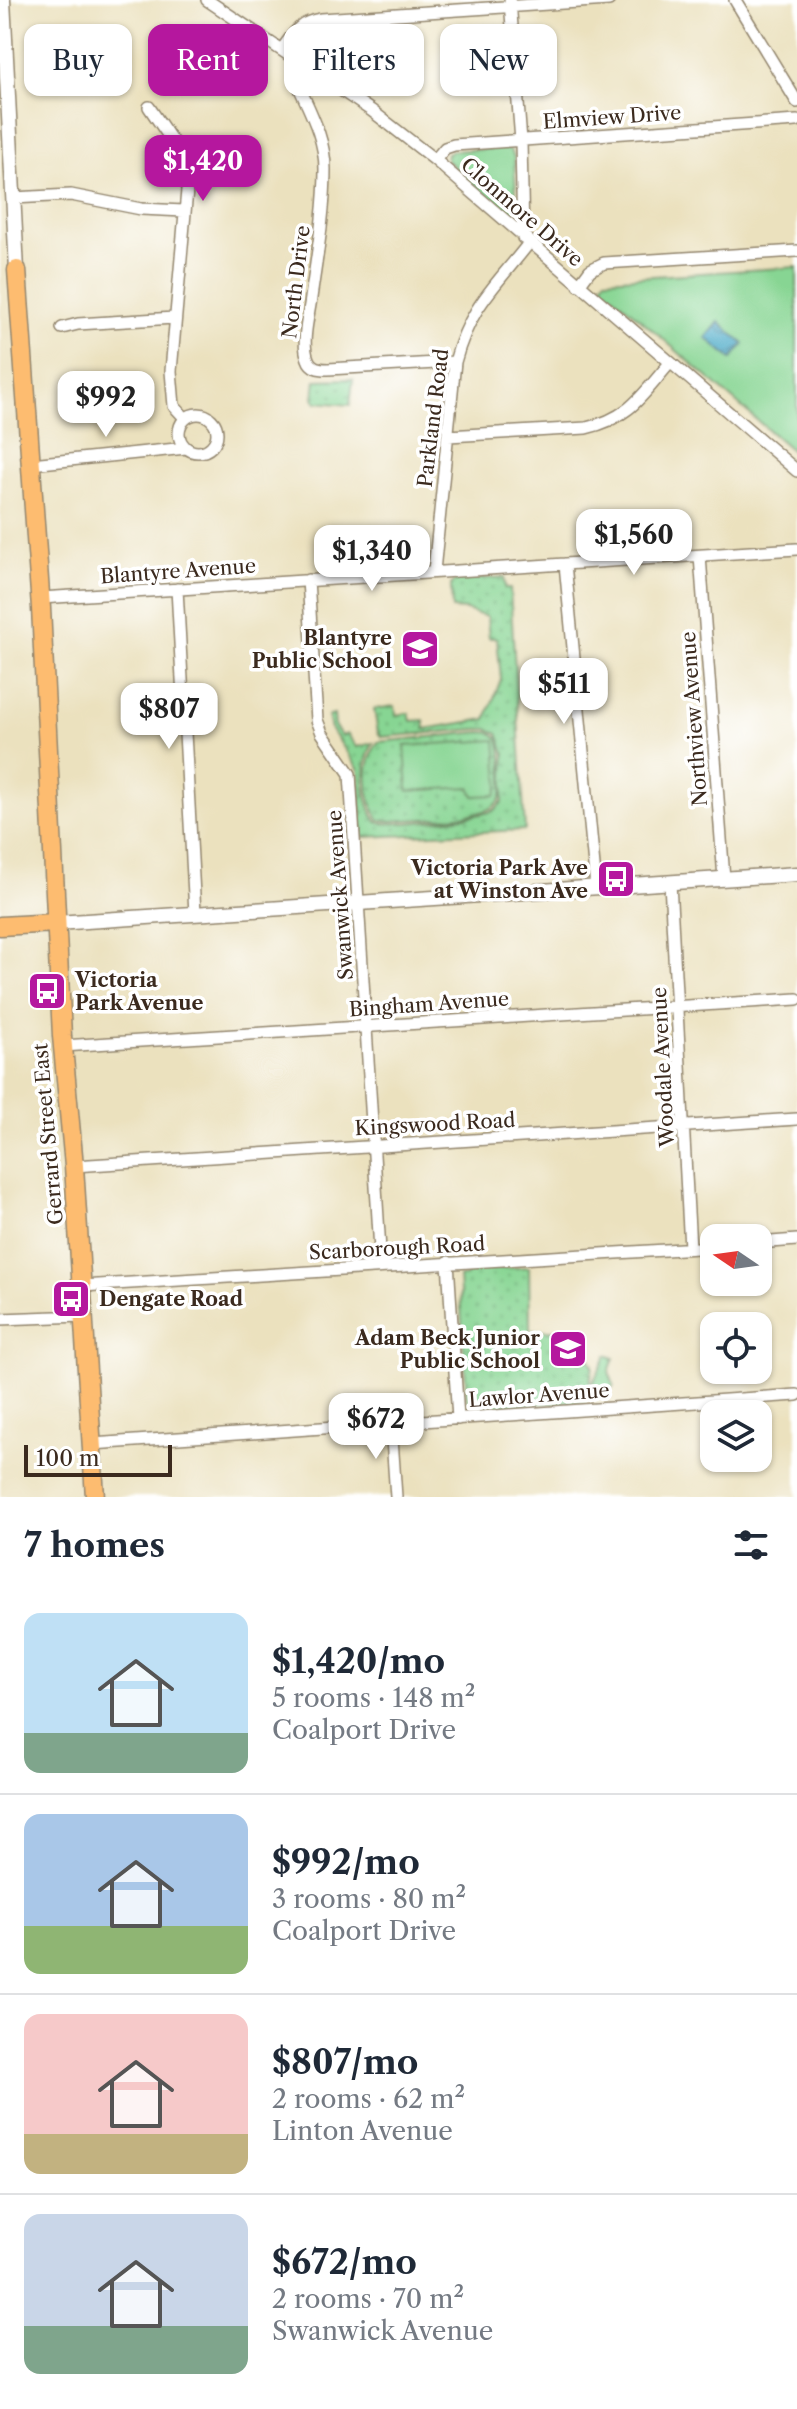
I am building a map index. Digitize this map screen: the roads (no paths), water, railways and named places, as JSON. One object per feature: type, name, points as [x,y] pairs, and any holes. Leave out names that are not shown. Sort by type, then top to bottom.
[{"type":"main road","name":"Gerrard Street East","points":[[17,270],[41,598],[63,1046],[74,1166],[95,1497]]},
{"type":"main road","points":[[0,926],[56,923]]},
{"type":"street","name":"Gerrard Street East","points":[[3,0],[17,270]]},
{"type":"street","name":"Clonmore Drive","points":[[207,0],[282,49]]},
{"type":"street","points":[[282,49],[296,29],[307,21],[510,3],[609,0]]},
{"type":"street","points":[[735,0],[797,102]]},
{"type":"street","points":[[510,3],[526,240]]},
{"type":"street","name":"North Drive","points":[[303,96],[318,128],[325,169],[307,330],[309,363],[328,369],[455,362]]},
{"type":"street","name":"Clonmore Drive","points":[[348,96],[435,160],[797,471]]},
{"type":"street","points":[[149,107],[183,157],[188,179],[171,371],[174,406],[185,418]]},
{"type":"street","name":"Elmview Drive","points":[[435,160],[451,145],[797,121]]},
{"type":"street","points":[[13,198],[71,195],[141,209],[184,211]]},
{"type":"street","name":"Parkland Road","points":[[434,571],[455,362],[462,336],[473,314],[526,240]]},
{"type":"street","points":[[579,285],[590,270],[604,263],[797,251]]},
{"type":"street","points":[[62,328],[78,324],[174,318]]},
{"type":"street","points":[[448,436],[586,428],[606,423],[635,404],[670,363]]},
{"type":"street","points":[[31,464],[186,448],[198,452],[210,449],[218,432],[209,416],[197,413],[185,418],[179,430],[181,443],[186,448]]},
{"type":"street","name":"Blantyre Avenue","points":[[41,598],[797,549]]},
{"type":"street","name":"Northview Avenue","points":[[700,556],[724,879]]},
{"type":"street","points":[[565,564],[596,887]]},
{"type":"street","name":"Swanwick Avenue","points":[[308,580],[317,715],[322,733],[350,774],[381,1266]]},
{"type":"street","points":[[177,589],[195,913]]},
{"type":"street","points":[[56,923],[797,874]]},
{"type":"street","name":"Woodale Avenue","points":[[670,883],[690,1248]]},
{"type":"street","name":"Bingham Avenue","points":[[63,1046],[797,999]]},
{"type":"street","name":"Kingswood Road","points":[[74,1166],[797,1119]]},
{"type":"street","points":[[772,1242],[797,1240]]},
{"type":"street","name":"Scarborough Road","points":[[82,1286],[700,1248]]},
{"type":"street","points":[[448,1262],[458,1419]]},
{"type":"street","points":[[0,1319],[83,1316]]},
{"type":"street","name":"Lawlor Avenue","points":[[92,1444],[797,1395]]},
{"type":"street","points":[[391,1424],[396,1497]]},
{"type":"water","points":[[719,322],[744,344],[732,359],[706,338]]},
{"type":"place","name":"Blantyre Public School","points":[[420,649]]},
{"type":"place","name":"Victoria Park Ave at Winston Ave","points":[[616,879]]},
{"type":"place","name":"Victoria Park Avenue","points":[[47,991]]},
{"type":"place","name":"Dengate Road","points":[[71,1299]]},
{"type":"place","name":"Adam Beck Junior Public School","points":[[568,1349]]}]
